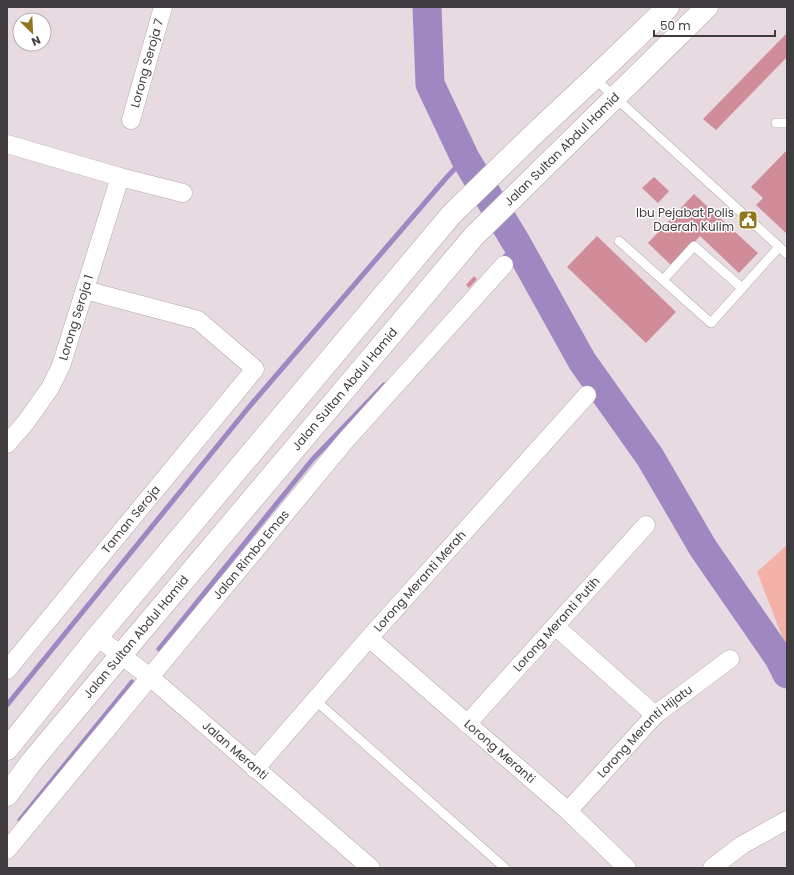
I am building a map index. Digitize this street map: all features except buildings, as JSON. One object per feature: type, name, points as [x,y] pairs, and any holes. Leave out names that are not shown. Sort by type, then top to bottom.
[{"type":"main road","points":[[7,749],[97,637],[451,215],[532,135],[594,78],[657,15],[668,7]]},
{"type":"main road","name":"Jalan Sultan Abdul Hamid","points":[[7,795],[33,760],[474,236],[707,7]]},
{"type":"street","name":"Lorong Seroja 7","points":[[132,120],[163,7]]},
{"type":"street","points":[[7,144],[120,177],[183,193]]},
{"type":"street","name":"Lorong Seroja 1","points":[[7,444],[26,422],[50,388],[61,366],[120,177]]},
{"type":"street","name":"Jalan Rimba Emas","points":[[7,850],[346,440],[504,266]]},
{"type":"street","name":"Taman Seroja","points":[[7,670],[255,369],[198,320],[85,290]]},
{"type":"street","name":"Lorong Meranti Merah","points":[[255,769],[369,638],[587,395]]},
{"type":"street","name":"Lorong Meranti Putih","points":[[467,724],[646,525]]},
{"type":"street","points":[[554,626],[655,715]]},
{"type":"street","name":"Jalan Meranti","points":[[97,637],[150,678],[371,868]]},
{"type":"street","name":"Lorong Meranti","points":[[369,638],[568,811],[627,868]]},
{"type":"street","name":"Lorong Meranti Hijatu","points":[[568,811],[655,715],[730,659]]},
{"type":"street","points":[[712,868],[742,846],[787,820]]},
{"type":"lane","points":[[594,78],[787,254]]},
{"type":"lane","points":[[776,123],[787,123]]},
{"type":"lane","points":[[619,241],[711,323],[779,247]]},
{"type":"lane","points":[[663,280],[694,246],[742,288]]},
{"type":"lane","points":[[315,700],[505,868]]},
{"type":"shaded area","points":[[787,545],[787,649],[757,572]]},
{"type":"waterway","points":[[427,7],[430,84],[465,158],[517,244],[582,361],[650,457],[703,548],[779,658],[787,674]]},
{"type":"waterway","points":[[7,705],[249,407],[465,158]]},
{"type":"waterway","points":[[501,261],[517,244]]},
{"type":"waterway","points":[[159,649],[312,460],[384,385]]},
{"type":"waterway","points":[[20,820],[132,682]]},
{"type":"place","name":"Ibu Pejabat Polis Daerah Kulim","points":[[748,220]]}]
